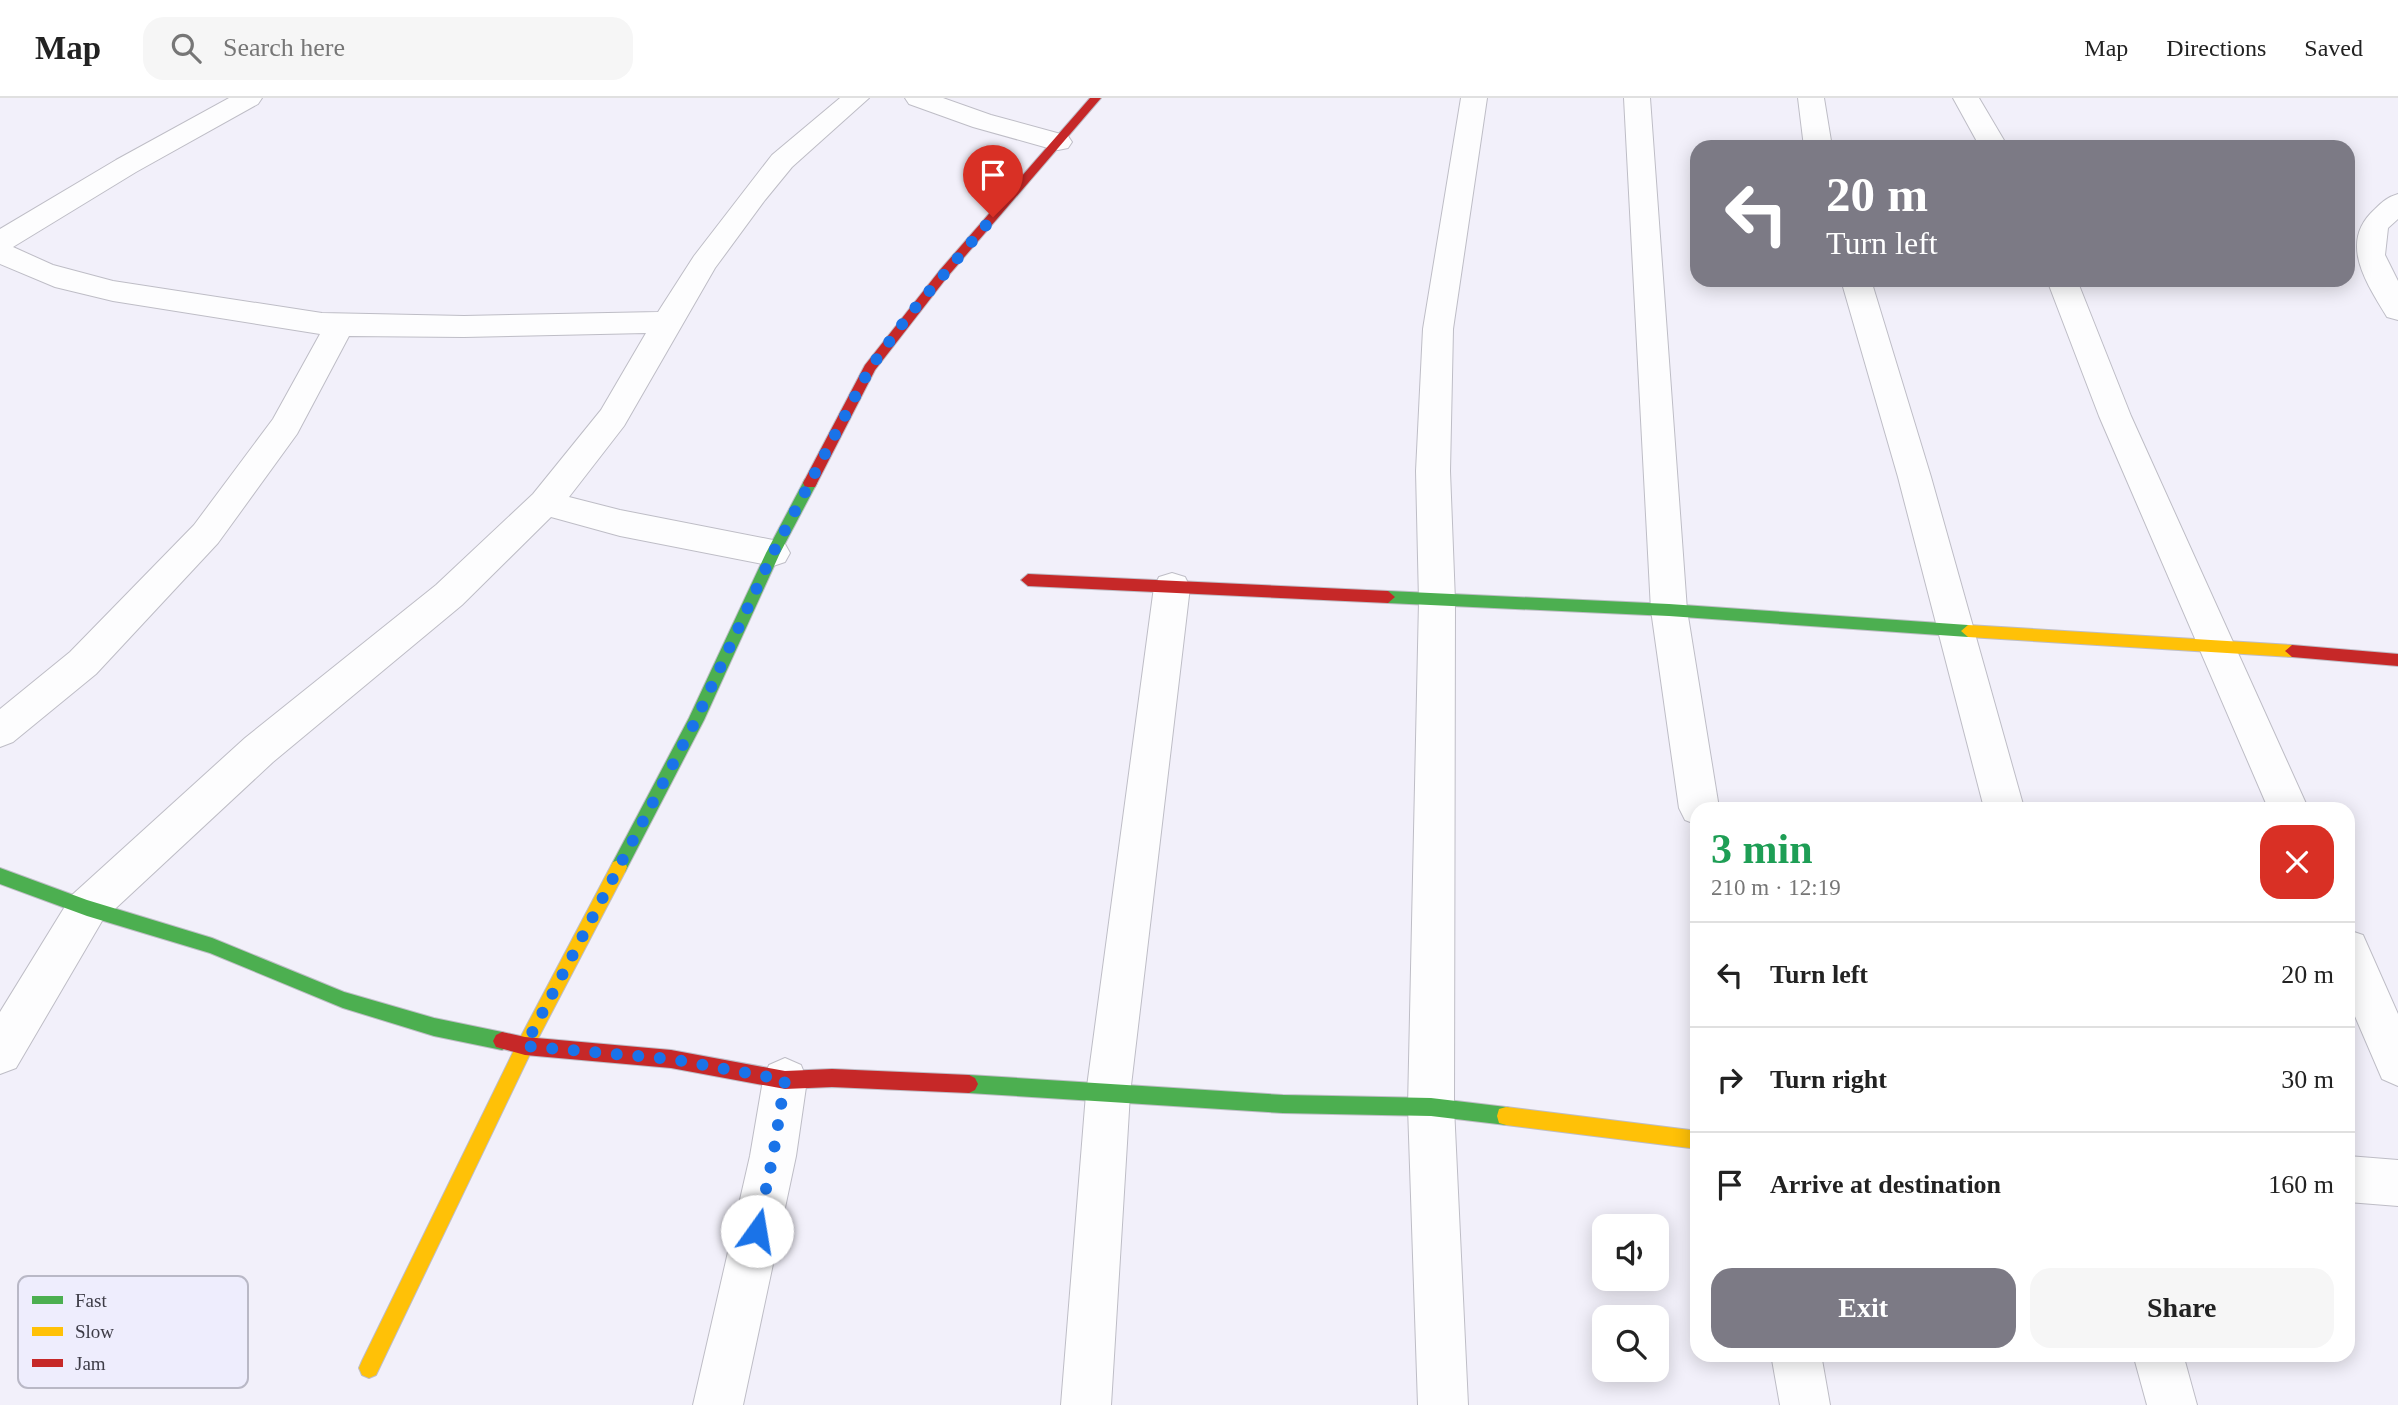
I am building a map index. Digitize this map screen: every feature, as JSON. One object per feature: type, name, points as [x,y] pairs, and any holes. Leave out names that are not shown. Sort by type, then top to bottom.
[{"type":"street","points":[[0,242],[126,166],[250,98]]},
{"type":"street","points":[[0,1053],[87,908],[259,750],[449,595],[545,503],[613,418],[704,263],[782,161],[856,98]]},
{"type":"street","points":[[918,98],[982,121],[1058,142]]},
{"type":"street","points":[[369,1368],[525,1046],[696,720],[773,553],[870,368],[944,273],[1096,98]]},
{"type":"street","points":[[1443,1405],[1431,1107],[1437,601],[1433,471],[1438,330],[1474,98]]},
{"type":"street","points":[[1637,98],[1669,610],[1698,802]]},
{"type":"street","points":[[1811,98],[1817,140]]},
{"type":"street","points":[[1966,98],[1990,140]]},
{"type":"street","points":[[2398,203],[2374,225],[2370,255],[2398,310]]},
{"type":"street","points":[[0,252],[81,284],[149,298],[340,324],[434,326],[667,322]]},
{"type":"street","points":[[1858,287],[1888,379],[1953,630],[2002,802]]},
{"type":"street","points":[[2065,287],[2115,416],[2285,802]]},
{"type":"street","points":[[0,731],[83,663],[206,534],[286,426],[340,324]]},
{"type":"street","points":[[545,503],[620,523],[773,553]]},
{"type":"street","points":[[1028,579],[1437,601],[1669,610],[1953,630],[2216,644],[2398,660]]},
{"type":"street","points":[[1086,1405],[1108,1094],[1172,587]]},
{"type":"street","points":[[0,876],[87,908],[212,946],[343,1000],[434,1027],[525,1046],[671,1059],[785,1080],[899,1080],[1283,1104],[1431,1107],[1690,1139]]},
{"type":"street","points":[[2355,965],[2398,1064]]},
{"type":"street","points":[[718,1405],[773,1156],[785,1080]]},
{"type":"street","points":[[2355,1180],[2398,1183]]},
{"type":"street","points":[[1797,1362],[1805,1405]]},
{"type":"street","points":[[2160,1362],[2172,1405]]},
{"type":"traffic: fast","points":[[619,867],[696,720],[773,553],[810,483]]},
{"type":"traffic: fast","points":[[1388,597],[1669,610],[1968,631]]},
{"type":"traffic: fast","points":[[0,876],[87,908],[212,946],[343,1000],[434,1027],[502,1041]]},
{"type":"traffic: fast","points":[[969,1084],[1283,1104],[1431,1107],[1506,1116]]},
{"type":"traffic: slow","points":[[1968,631],[2292,651]]},
{"type":"traffic: slow","points":[[369,1368],[525,1046],[619,867]]},
{"type":"traffic: slow","points":[[1506,1116],[1690,1139]]},
{"type":"traffic: jam","points":[[810,483],[870,368],[944,273],[1096,98]]},
{"type":"traffic: jam","points":[[1028,580],[1388,597]]},
{"type":"traffic: jam","points":[[2292,651],[2398,660]]},
{"type":"traffic: jam","points":[[502,1041],[525,1046],[671,1059],[785,1080],[832,1078],[969,1084]]},
{"type":"route","points":[[757,1231],[785,1080],[671,1059],[525,1046],[696,720],[773,553],[870,368],[909,315],[993,217]]}]
